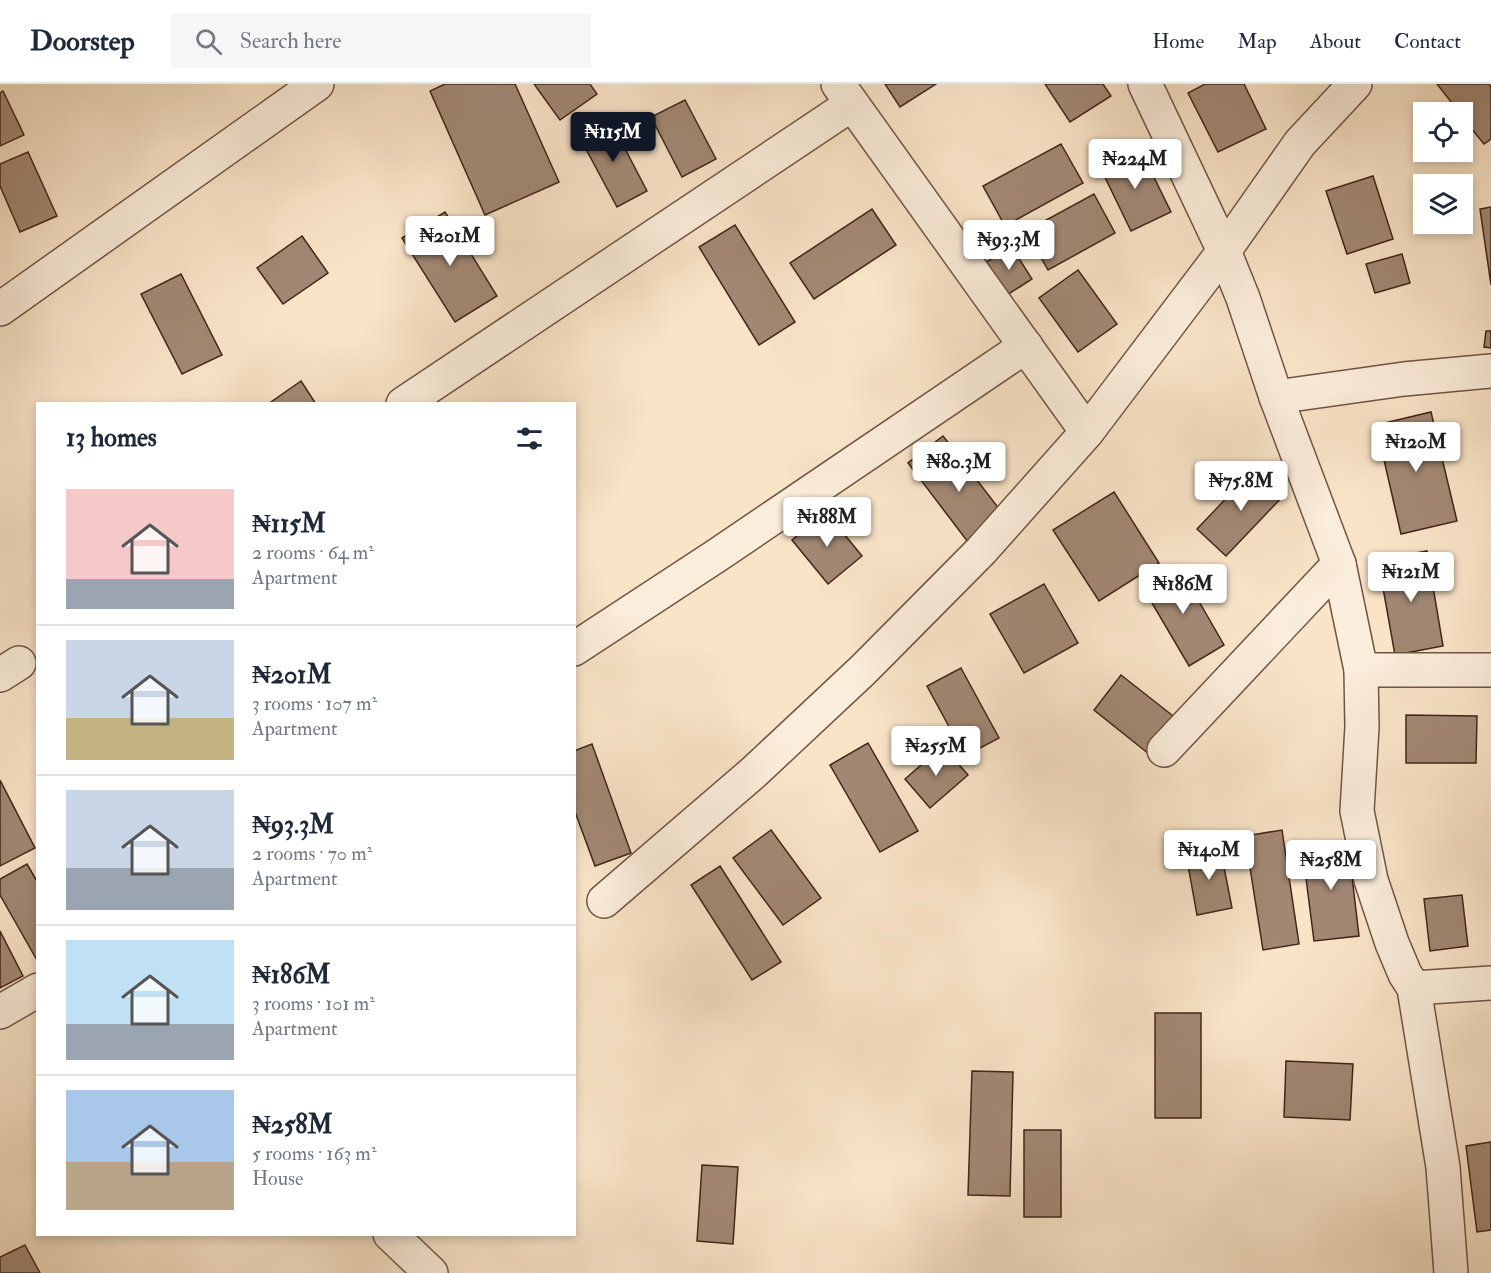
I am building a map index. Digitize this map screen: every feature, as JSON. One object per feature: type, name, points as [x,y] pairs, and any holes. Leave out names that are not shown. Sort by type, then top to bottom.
[{"type":"street","points":[[0,309],[317,84]]},
{"type":"street","points":[[1145,84],[1224,251],[1243,298],[1276,397],[1339,564],[1361,670],[1362,727],[1357,811],[1371,880],[1392,943],[1405,974],[1414,988],[1443,1167],[1451,1273]]},
{"type":"street","points":[[604,901],[754,772],[863,670],[981,551],[1087,432],[1224,251],[1300,142],[1355,84]]},
{"type":"street","points":[[406,402],[845,94],[1087,432]]},
{"type":"street","points":[[576,648],[716,556],[1026,346]]},
{"type":"street","points":[[1276,397],[1404,379],[1491,371]]},
{"type":"street","points":[[1164,750],[1339,564]]},
{"type":"street","points":[[1361,670],[1491,670]]},
{"type":"street","points":[[1414,988],[1491,983]]},
{"type":"street","points":[[0,1012],[36,991]]},
{"type":"street","points":[[392,1236],[430,1273]]},
{"type":"building","points":[[445,84],[515,84],[559,182],[485,215],[430,91]]},
{"type":"building","points":[[534,84],[590,84],[597,94],[560,120]]},
{"type":"building","points":[[885,84],[936,84],[900,107]]},
{"type":"building","points":[[1045,84],[1103,84],[1111,96],[1070,122]]},
{"type":"building","points":[[1205,84],[1244,84],[1266,129],[1218,152],[1188,93]]},
{"type":"building","points":[[1437,84],[1489,84],[1491,87],[1491,139],[1484,144],[1473,130],[1473,102],[1451,102]]},
{"type":"building","points":[[3,91],[24,135],[0,146],[0,93]]},
{"type":"building","points":[[685,100],[716,159],[682,177],[651,117]]},
{"type":"building","points":[[610,120],[647,191],[617,207],[579,136]]},
{"type":"building","points":[[1061,144],[1083,183],[1005,226],[983,186]]},
{"type":"building","points":[[1140,149],[1171,212],[1131,231],[1100,167]]},
{"type":"building","points":[[28,152],[57,216],[20,232],[0,186],[0,164]]},
{"type":"building","points":[[1373,176],[1393,239],[1347,254],[1326,191]]},
{"type":"building","points":[[1094,194],[1115,233],[1048,270],[1026,231]]},
{"type":"building","points":[[1491,207],[1491,285],[1480,209]]},
{"type":"building","points":[[872,209],[896,245],[814,299],[790,263]]},
{"type":"building","points":[[445,212],[497,296],[455,322],[402,238]]},
{"type":"building","points":[[735,225],[795,322],[759,345],[699,247]]},
{"type":"building","points":[[302,236],[328,273],[283,304],[257,268]]},
{"type":"building","points":[[1011,246],[1032,279],[1007,295],[985,263]]},
{"type":"building","points":[[1402,254],[1410,283],[1375,293],[1366,264]]},
{"type":"building","points":[[1078,270],[1117,324],[1078,352],[1039,298]]},
{"type":"building","points":[[181,274],[222,355],[182,374],[141,294]]},
{"type":"building","points":[[1486,331],[1491,331],[1491,348],[1484,347]]},
{"type":"building","points":[[301,381],[315,402],[271,402]]},
{"type":"building","points":[[1431,412],[1457,521],[1401,534],[1376,425]]},
{"type":"building","points":[[943,436],[1010,523],[974,550],[908,463]]},
{"type":"building","points":[[1256,467],[1285,494],[1226,556],[1197,529]]},
{"type":"building","points":[[1114,492],[1159,563],[1099,601],[1053,530]]},
{"type":"building","points":[[826,512],[862,556],[828,584],[792,540]]},
{"type":"building","points":[[1427,551],[1443,646],[1395,655],[1378,560]]},
{"type":"building","points":[[1178,565],[1224,645],[1189,666],[1142,586]]},
{"type":"building","points":[[1044,584],[1078,643],[1024,673],[990,614]]},
{"type":"building","points":[[961,668],[999,738],[965,756],[927,686]]},
{"type":"building","points":[[1121,675],[1177,719],[1149,754],[1094,710]]},
{"type":"building","points":[[1406,715],[1477,716],[1476,763],[1406,763]]},
{"type":"building","points":[[868,743],[918,831],[880,852],[830,765]]},
{"type":"building","points":[[592,744],[631,853],[595,866],[576,814],[576,750]]},
{"type":"building","points":[[943,746],[968,775],[930,808],[905,779]]},
{"type":"building","points":[[0,780],[35,848],[0,866]]},
{"type":"building","points":[[771,830],[821,898],[783,925],[733,858]]},
{"type":"building","points":[[1282,830],[1299,944],[1263,950],[1245,836]]},
{"type":"building","points":[[1348,842],[1359,936],[1314,941],[1302,847]]},
{"type":"building","points":[[1220,847],[1232,908],[1197,915],[1186,854]]},
{"type":"building","points":[[27,864],[36,880],[36,958],[0,895],[0,879]]},
{"type":"building","points":[[720,866],[781,962],[752,980],[691,885]]},
{"type":"building","points":[[1462,895],[1468,946],[1430,951],[1424,899]]},
{"type":"building","points":[[0,931],[23,976],[0,988]]},
{"type":"building","points":[[1155,1013],[1201,1013],[1201,1118],[1155,1118]]},
{"type":"building","points":[[1286,1061],[1353,1064],[1350,1120],[1284,1117]]},
{"type":"building","points":[[972,1071],[1013,1072],[1010,1196],[968,1195]]},
{"type":"building","points":[[1024,1130],[1061,1130],[1061,1217],[1024,1217]]},
{"type":"building","points":[[1491,1142],[1491,1230],[1477,1232],[1466,1146]]},
{"type":"building","points":[[702,1165],[738,1167],[733,1244],[697,1241]]},
{"type":"building","points":[[25,1245],[40,1273],[0,1273],[0,1257]]}]
